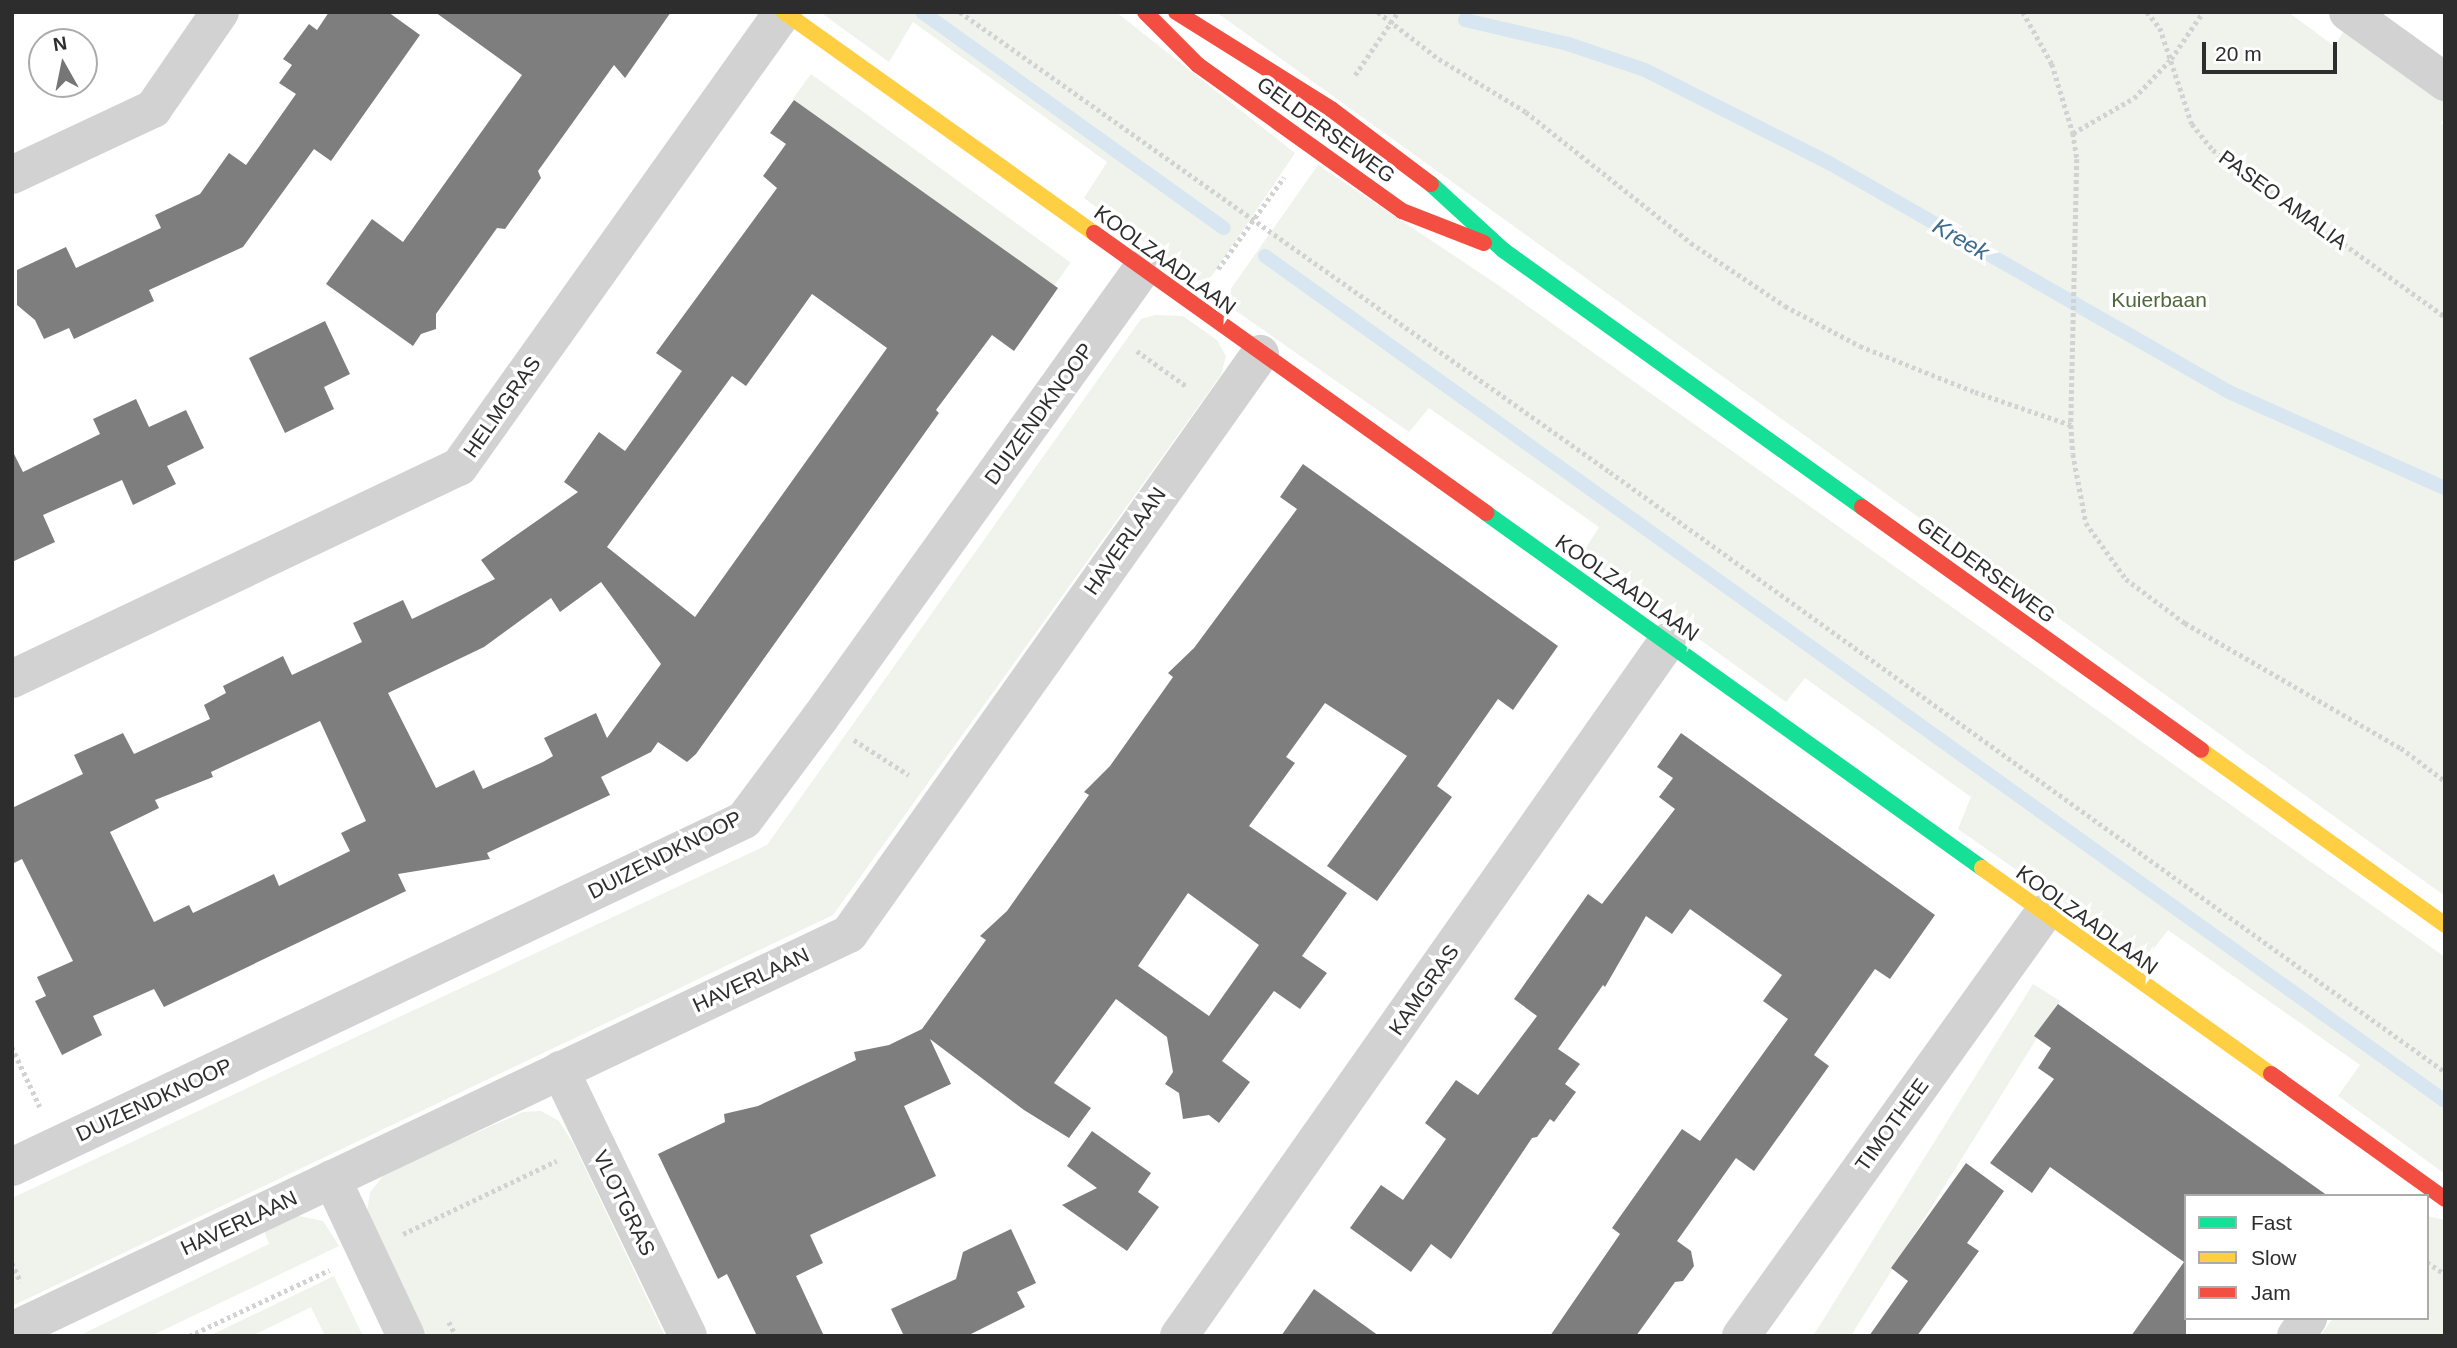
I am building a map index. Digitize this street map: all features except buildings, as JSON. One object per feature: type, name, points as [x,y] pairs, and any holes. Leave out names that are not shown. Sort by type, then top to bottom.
[{"type":"street","points":[[12,175],[153,109],[220,12]]},
{"type":"street","name":"KOOLZAADLAAN","points":[[784,12],[1259,354],[1667,642],[2043,914],[2404,1187],[2428,1194]]},
{"type":"street","name":"HELMGRAS","points":[[12,679],[459,467],[784,12]]},
{"type":"street","name":"GELDERSEWEG","points":[[1145,12],[1198,65],[1402,211],[1503,250]]},
{"type":"street","name":"GELDERSEWEG","points":[[1176,12],[1331,109],[1432,185],[1503,250],[2445,925]]},
{"type":"street","points":[[2348,12],[2445,82]]},
{"type":"street","name":"DUIZENDKNOOP","points":[[13,1166],[744,820],[1142,269]]},
{"type":"street","name":"HAVERLAAN","points":[[12,1331],[849,934],[1259,354]]},
{"type":"street","name":"KAMGRAS","points":[[1179,1336],[1667,642]]},
{"type":"street","name":"TIMOTHEE","points":[[1741,1336],[2043,914]]},
{"type":"street","name":"VLOTGRAS","points":[[560,1070],[688,1336]]},
{"type":"street","points":[[331,1179],[406,1336]]},
{"type":"street","points":[[2296,1336],[2307,1320]]},
{"type":"path","points":[[960,12],[2445,1072]]},
{"type":"path","points":[[1378,12],[1439,59],[1526,112],[1691,243],[1785,306],[1860,346],[1975,392],[2071,425]]},
{"type":"path","points":[[2024,12],[2052,64],[2073,133],[2077,159],[2071,425],[2073,454],[2086,523],[2126,579],[2185,623],[2401,748],[2445,781]]},
{"type":"path","name":"PASEO AMALIA","points":[[2147,12],[2160,28],[2192,124],[2213,150],[2445,317]]},
{"type":"path","points":[[2073,133],[2134,98],[2171,59],[2203,12]]},
{"type":"path","points":[[1193,304],[1254,220]]},
{"type":"path","points":[[1102,326],[1219,409]]},
{"type":"path","points":[[820,718],[945,798]]},
{"type":"path","points":[[12,1047],[57,1146]]},
{"type":"path","points":[[189,1336],[595,1143]]},
{"type":"path","points":[[2429,1263],[2445,1274]]},
{"type":"green space","points":[[820,12],[1116,12],[1295,153],[1211,277],[1197,281],[1084,198],[1107,162],[913,22],[889,62]]},
{"type":"green space","name":"Kuierbaan","points":[[1216,12],[2288,12],[2334,46],[2344,31],[2445,99],[2445,117],[2441,123],[2445,126],[2445,896]]},
{"type":"green space","points":[[811,74],[1071,263],[1052,288],[793,99]]},
{"type":"green space","points":[[1318,165],[1498,285],[2445,957],[2445,1174],[2338,1096],[2360,1065],[2168,930],[2145,960],[1958,829],[1971,797],[1805,678],[1786,702],[1582,554],[1599,527],[1429,408],[1409,432],[1229,306],[1230,290]]},
{"type":"green space","points":[[1155,315],[1183,316],[1217,340],[1226,356],[1221,375],[833,915],[12,1306],[12,1198],[767,845],[1141,319]]},
{"type":"green space","points":[[2033,984],[2060,1001],[1851,1336],[1813,1336]]},
{"type":"green space","points":[[541,1111],[559,1121],[573,1143],[665,1336],[427,1336],[367,1212],[370,1192],[383,1176],[416,1159],[523,1112]]},
{"type":"green space","points":[[294,1215],[323,1221],[339,1246],[151,1336],[78,1336],[269,1244],[264,1230]]},
{"type":"green space","points":[[2429,1216],[2445,1220],[2445,1336],[2320,1336],[2332,1320],[2429,1320]]},
{"type":"green space","points":[[334,1276],[363,1336],[325,1336],[311,1307],[252,1336],[209,1336]]},
{"type":"waterway","points":[[922,12],[1224,228]]},
{"type":"waterway","name":"Kreek","points":[[1465,20],[1568,44],[1645,70],[1831,164],[2229,392],[2445,488]]},
{"type":"waterway","points":[[1265,256],[2445,1101]]},
{"type":"traffic: fast","points":[[1431,184],[1503,250],[1862,507]]},
{"type":"traffic: fast","points":[[1486,513],[1982,868]]},
{"type":"traffic: slow","points":[[784,12],[1094,233]]},
{"type":"traffic: slow","points":[[2201,750],[2445,925]]},
{"type":"traffic: slow","points":[[1982,868],[2271,1074]]},
{"type":"traffic: jam","points":[[1145,12],[1198,65],[1402,211],[1484,243]]},
{"type":"traffic: jam","points":[[1176,12],[1331,109],[1431,184]]},
{"type":"traffic: jam","points":[[1094,233],[1486,513]]},
{"type":"traffic: jam","points":[[1862,507],[2201,750]]},
{"type":"traffic: jam","points":[[2271,1074],[2445,1199]]}]
